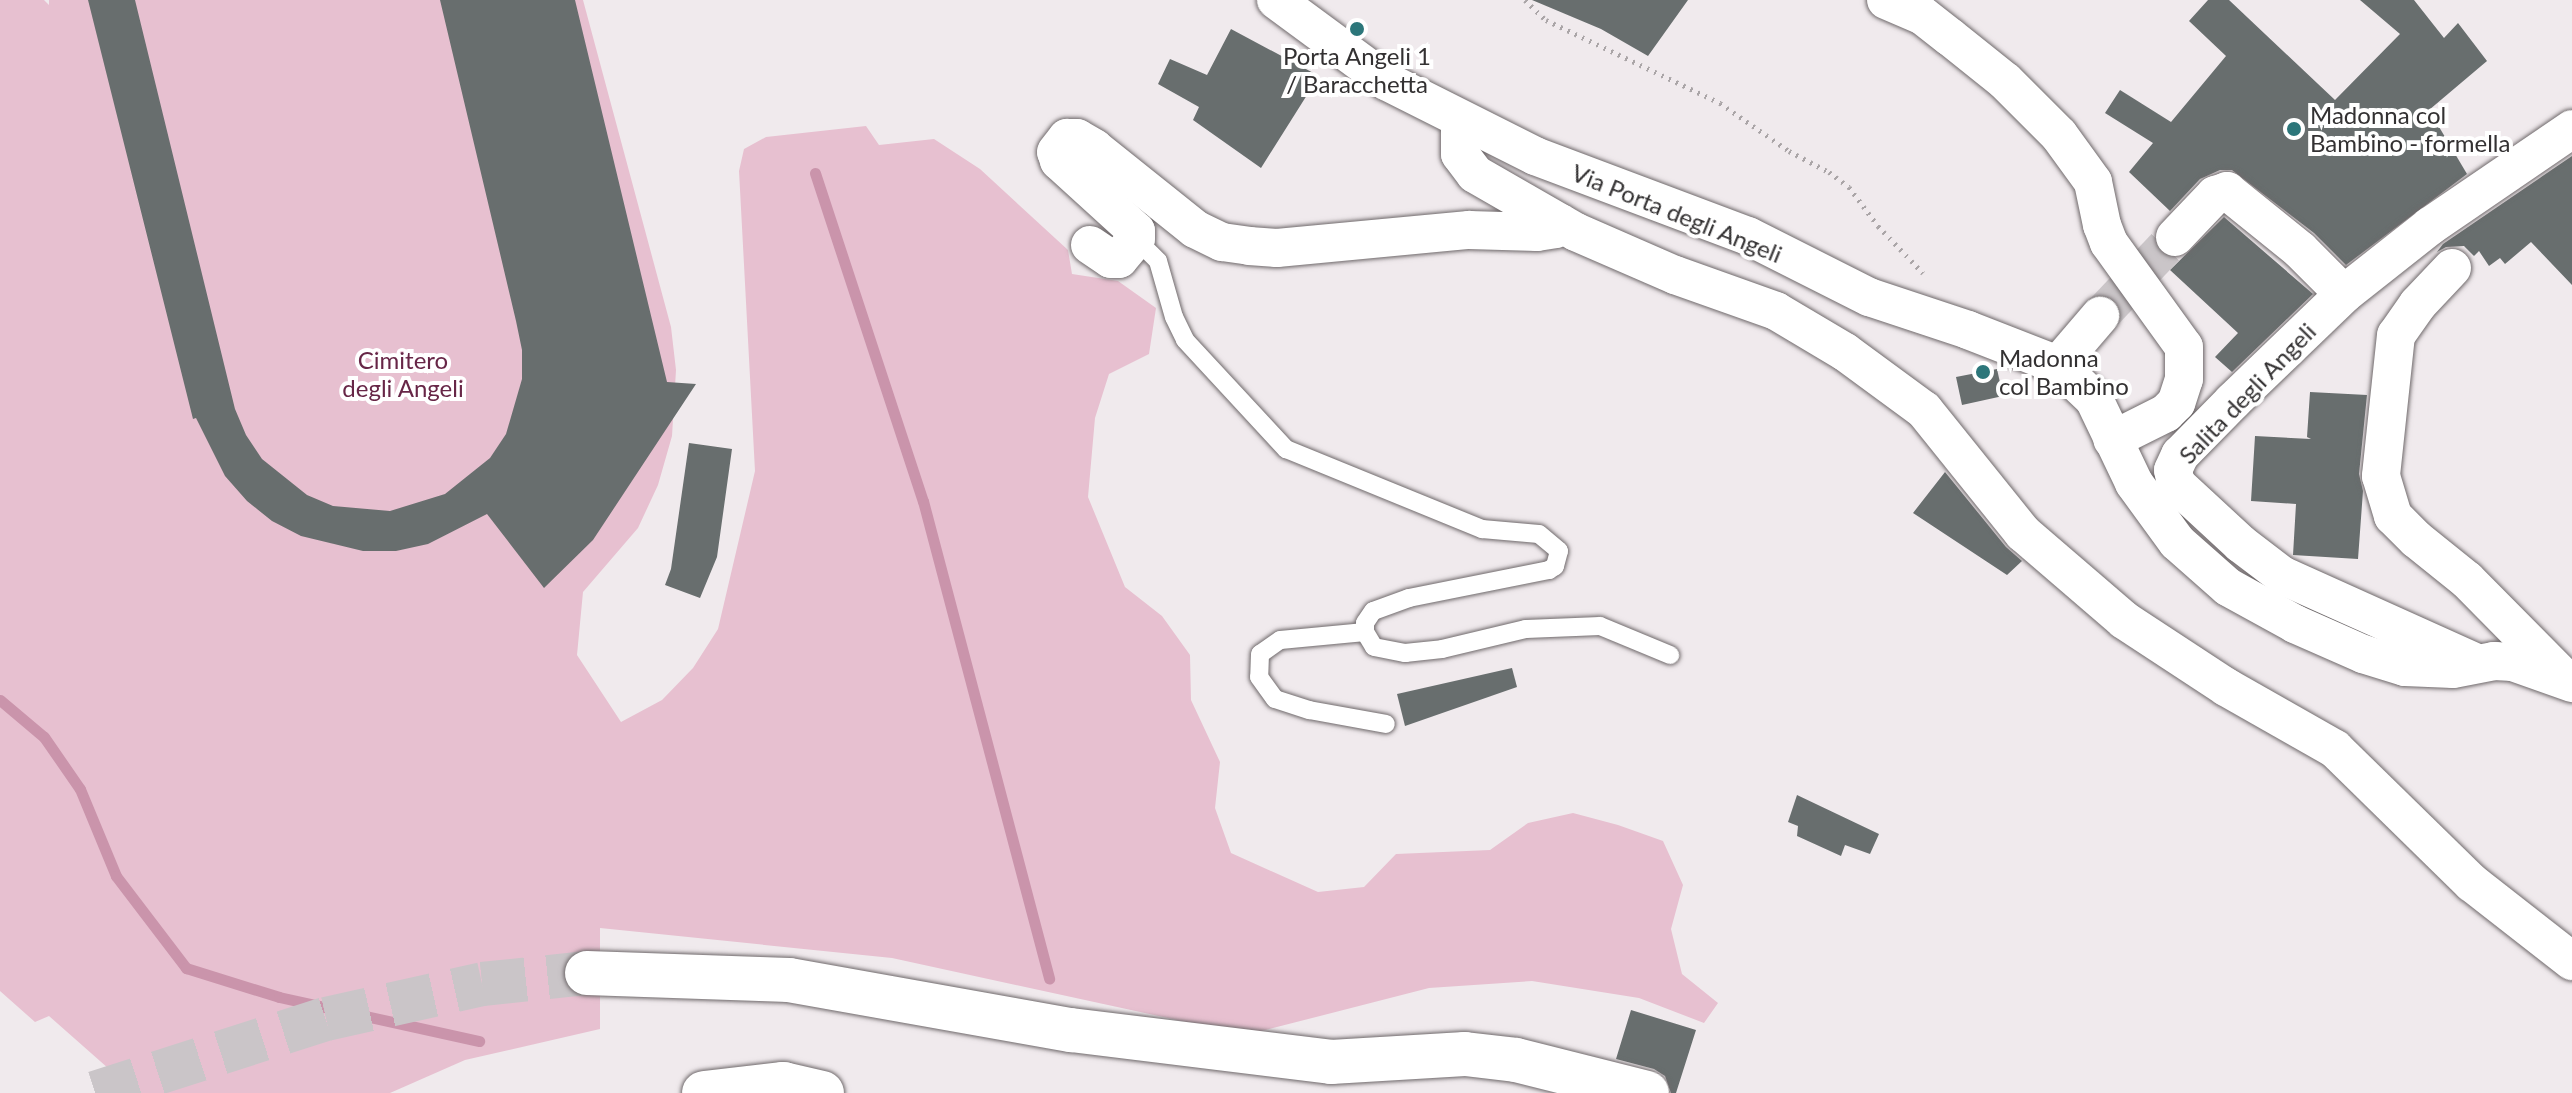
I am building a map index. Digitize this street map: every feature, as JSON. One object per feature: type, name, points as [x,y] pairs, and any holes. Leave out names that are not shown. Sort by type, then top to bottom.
[{"type":"highway","points":[[587,973],[789,980],[1071,1030],[1331,1062],[1465,1054],[1516,1060],[1647,1093]]},
{"type":"highway","points":[[704,1093],[783,1084],[822,1093]]},
{"type":"street","name":"Via Porta degli Angeli","points":[[1276,0],[1386,81],[1535,156],[1748,236],[1869,297],[1968,330],[2058,365],[2094,399],[2134,483],[2177,542],[2228,587],[2295,624],[2363,654],[2405,667],[2429,669],[2513,662],[2568,681]]},
{"type":"street","points":[[1886,0],[1923,16],[1950,37],[2005,81],[2059,135],[2093,182],[2109,243],[2184,347],[2186,368],[2176,403],[2166,413],[2112,440]]},
{"type":"street","points":[[1460,120],[1460,154],[1475,174],[1560,223],[1675,275],[1776,311],[1845,352],[1924,410],[2023,533],[2124,620],[2226,687],[2335,749],[2472,883],[2572,961]]},
{"type":"street","name":"Salita degli Angeli","points":[[2477,663],[2283,576],[2241,544],[2176,484],[2173,470],[2180,455],[2344,294],[2430,226],[2572,129]]},
{"type":"street","points":[[1090,245],[1111,259],[1119,259],[1136,239],[1133,225],[1059,161],[1056,152],[1067,138],[1077,138],[1094,148],[1195,229],[1222,242],[1277,248],[1469,230],[1537,232],[1555,229],[1560,223]]},
{"type":"street","points":[[2175,237],[2215,195],[2227,191],[2300,250],[2344,294]]},
{"type":"street","points":[[2452,268],[2418,304],[2396,335],[2381,476],[2393,516],[2467,580],[2568,681]]},
{"type":"street","points":[[2058,365],[2100,316]]},
{"type":"lane","points":[[1136,239],[1158,261],[1174,317],[1185,340],[1286,449],[1482,529],[1539,534],[1559,551],[1555,566],[1549,570],[1386,605],[1367,617],[1365,632],[1374,647],[1405,653],[1442,649],[1526,629],[1600,626],[1670,655]]},
{"type":"lane","points":[[1365,632],[1280,640],[1260,654],[1259,677],[1275,699],[1309,710],[1386,724]]},
{"type":"path","points":[[1525,0],[1546,20],[1720,103],[1789,151],[1829,172],[1849,187],[1878,226],[1927,276]]},
{"type":"green space","name":"Cimitero degli Angeli","points":[[0,0],[44,0],[49,5],[49,0],[583,0],[671,327],[676,370],[672,436],[658,485],[638,528],[583,592],[577,655],[621,722],[662,700],[693,668],[718,629],[755,471],[739,171],[744,149],[766,137],[866,126],[879,145],[934,139],[980,169],[1068,250],[1072,274],[1118,281],[1156,308],[1149,354],[1109,374],[1095,418],[1088,497],[1125,587],[1162,616],[1190,655],[1191,700],[1220,762],[1215,808],[1231,853],[1318,892],[1364,887],[1396,854],[1490,850],[1528,823],[1573,813],[1618,825],[1663,841],[1683,885],[1671,929],[1682,974],[1718,1003],[1704,1023],[1639,998],[1532,981],[1429,988],[1246,1035],[892,958],[600,928],[600,1029],[465,1060],[390,1093],[129,1093],[117,1076],[49,1016],[35,1022],[0,991]]},
{"type":"building","points":[[88,0],[135,0],[235,409],[246,435],[262,459],[307,495],[333,506],[390,511],[445,494],[490,458],[506,434],[522,379],[522,350],[516,321],[440,0],[575,0],[667,382],[696,384],[593,540],[544,588],[487,514],[428,544],[396,551],[363,551],[301,536],[272,521],[247,501],[225,476],[196,418],[193,419]]},
{"type":"building","points":[[1532,0],[1688,0],[1648,56],[1601,29]]},
{"type":"building","points":[[2208,0],[2229,0],[2335,100],[2400,34],[2360,0],[2414,0],[2444,38],[2458,23],[2487,61],[2429,110],[2467,174],[2346,265],[2314,233],[2232,170],[2220,170],[2200,179],[2170,211],[2129,172],[2153,143],[2105,113],[2120,90],[2171,122],[2226,56],[2189,21]]},
{"type":"building","points":[[1231,29],[1319,76],[1261,168],[1193,120],[1199,107],[1158,84],[1170,59],[1207,75]]},
{"type":"building","points":[[2572,156],[2572,285],[2531,242],[2505,264],[2500,258],[2489,266],[2479,251],[2474,256],[2464,246],[2446,247],[2437,252],[2443,244]]},
{"type":"building","points":[[2224,217],[2313,294],[2232,372],[2215,357],[2238,333],[2170,270]]},
{"type":"building","points":[[1997,369],[2003,396],[1962,405],[1956,377]]},
{"type":"building","points":[[2310,392],[2367,395],[2359,474],[2363,491],[2358,559],[2293,555],[2296,504],[2251,501],[2255,436],[2311,439],[2307,437]]},
{"type":"building","points":[[689,443],[732,449],[717,557],[700,598],[665,585],[671,569]]},
{"type":"building","points":[[1945,472],[2006,547],[2022,561],[2007,575],[1913,513]]},
{"type":"building","points":[[1512,668],[1517,687],[1405,726],[1397,694]]},
{"type":"building","points":[[1797,795],[1879,834],[1870,854],[1845,845],[1841,856],[1797,836],[1798,826],[1788,822]]},
{"type":"building","points":[[1631,1010],[1696,1030],[1676,1093],[1671,1093],[1665,1076],[1654,1069],[1616,1059]]},
{"type":"waterway","points":[[815,173],[923,501],[1049,979]]},
{"type":"waterway","points":[[0,700],[44,737],[80,789],[116,876],[186,968],[279,997],[479,1041]]},
{"type":"tunnel","points":[[2100,316],[2175,237]]},
{"type":"tunnel","points":[[95,1093],[326,1019],[482,984],[587,973]]},
{"type":"place","name":"Porta Angeli 1 / Baracchetta","points":[[1357,29]]},
{"type":"place","name":"Madonna col Bambino - formella","points":[[2294,129]]},
{"type":"place","name":"Madonna col Bambino","points":[[1983,372]]}]
